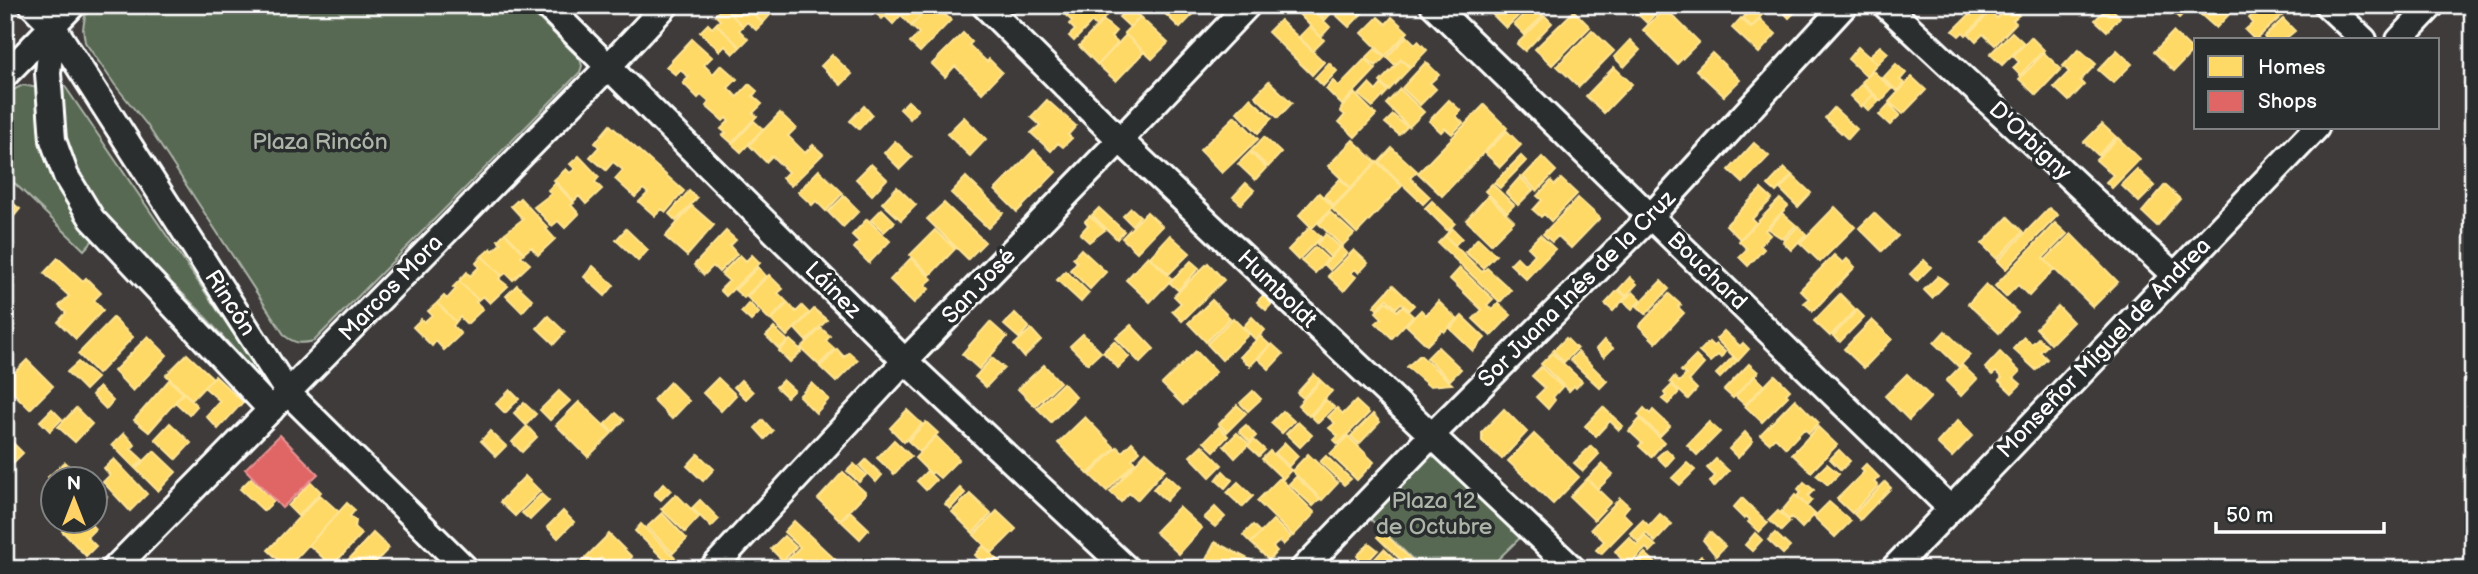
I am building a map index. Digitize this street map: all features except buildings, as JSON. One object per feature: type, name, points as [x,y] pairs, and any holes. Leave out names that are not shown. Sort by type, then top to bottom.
[{"type":"street","name":"Rincón","points":[[32,5],[53,26],[279,402],[466,569]]},
{"type":"street","points":[[5,75],[73,5]]},
{"type":"street","name":"Láinez","points":[[546,5],[905,361],[1127,569]]},
{"type":"street","name":"Marcos Mora","points":[[114,569],[666,5]]},
{"type":"street","name":"Humboldt","points":[[984,5],[1120,140],[1573,569]]},
{"type":"street","name":"San José","points":[[712,569],[905,361],[1248,5]]},
{"type":"street","name":"Bouchard","points":[[1433,5],[1950,508]]},
{"type":"street","name":"Sor Juana Inés de la Cruz","points":[[1303,569],[1651,216],[1845,5]]},
{"type":"street","name":"D'Orbigny","points":[[1885,5],[2175,276]]},
{"type":"street","points":[[2327,5],[2362,38]]},
{"type":"street","points":[[2401,38],[2432,5]]},
{"type":"street","points":[[53,26],[48,73],[53,140],[66,176],[92,219],[279,402]]},
{"type":"street","name":"Monseñor Miguel de Andrea","points":[[1892,569],[2314,130]]},
{"type":"green space","name":"Plaza Rincón","points":[[94,5],[525,5],[580,59],[582,66],[580,72],[314,341],[299,343],[285,336],[147,125],[85,42],[85,16]]},
{"type":"green space","points":[[60,79],[263,377],[254,372],[201,312],[100,212],[74,172],[61,112]]},
{"type":"green space","points":[[23,85],[38,88],[96,237],[84,250],[5,174],[5,94]]},
{"type":"green space","name":"Plaza 12 de Octubre","points":[[1431,448],[1524,534],[1488,569],[1423,569],[1366,515]]}]
